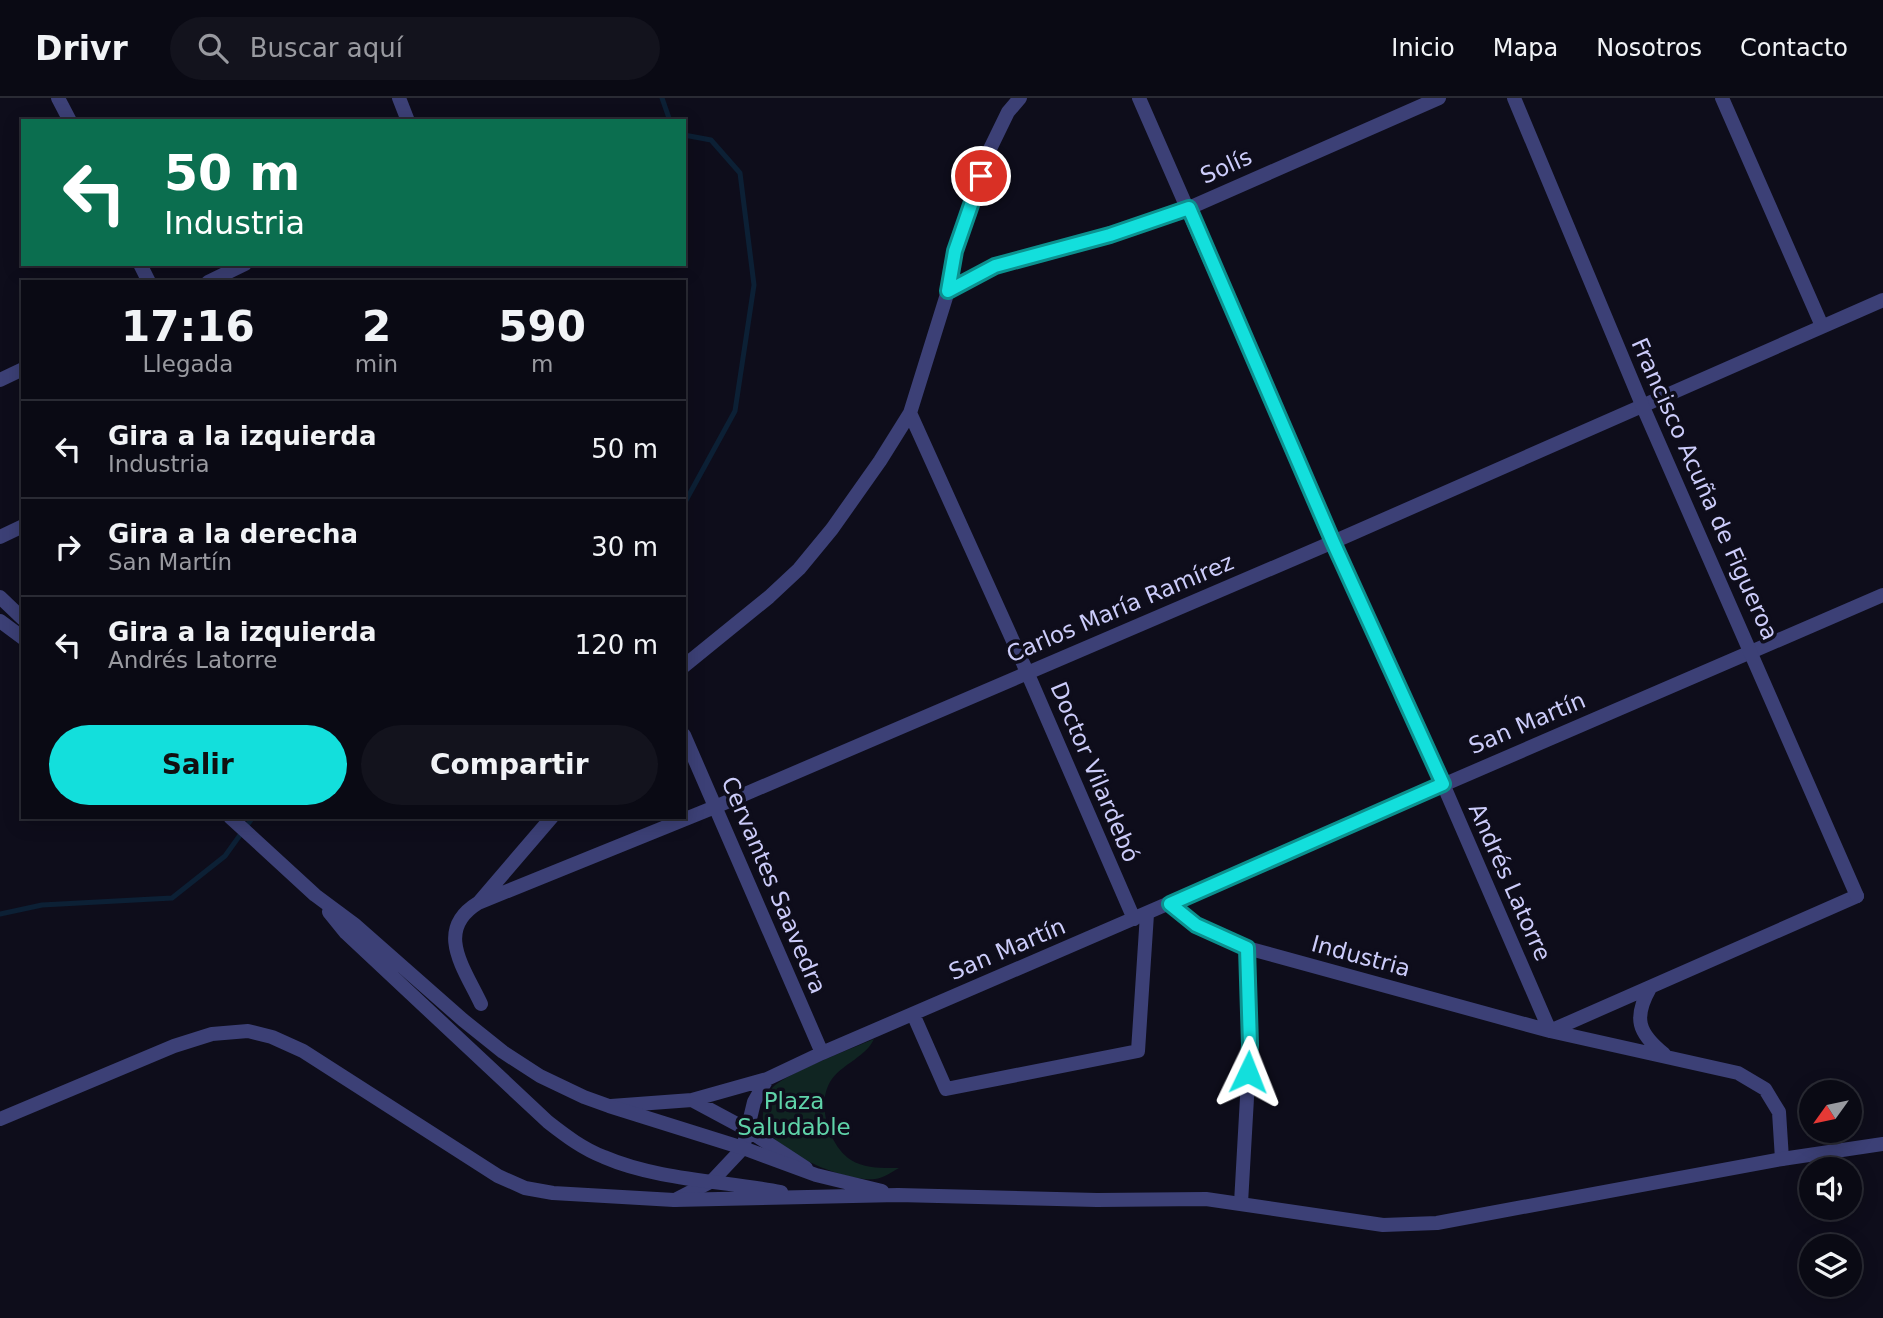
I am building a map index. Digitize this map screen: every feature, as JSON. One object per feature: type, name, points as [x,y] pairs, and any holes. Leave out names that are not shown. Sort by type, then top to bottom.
[{"type":"street","points":[[58,98],[69,119]]},
{"type":"street","points":[[398,98],[407,119]]},
{"type":"street","points":[[686,665],[799,569],[832,529],[910,413],[948,291],[955,251],[989,151],[1009,112],[1020,98]]},
{"type":"street","name":"Andrés Latorre","points":[[1139,98],[1550,1031]]},
{"type":"street","name":"Solís","points":[[948,291],[995,266],[1110,235],[1189,208],[1439,98]]},
{"type":"street","name":"Francisco Acuña de Figueroa","points":[[1514,98],[1643,407],[1857,896],[1650,988]]},
{"type":"street","points":[[1722,98],[1822,327]]},
{"type":"street","points":[[212,280],[242,266]]},
{"type":"street","name":"Carlos María Ramírez","points":[[686,819],[1333,542],[1883,300]]},
{"type":"street","points":[[0,380],[21,370]]},
{"type":"street","name":"Doctor Vilardebó","points":[[910,413],[1141,916]]},
{"type":"street","name":"San Martín","points":[[609,1106],[692,1100],[767,1079],[1883,595]]},
{"type":"street","points":[[0,597],[21,617]]},
{"type":"street","points":[[0,621],[21,637]]},
{"type":"street","name":"Cervantes Saavedra","points":[[686,740],[822,1053]]},
{"type":"street","points":[[232,819],[315,895],[354,924],[463,1020],[503,1052],[540,1076],[609,1106],[743,1148],[816,1175],[898,1195]]},
{"type":"street","points":[[478,903],[550,819]]},
{"type":"street","name":"Carlos María Ramírez","points":[[481,1004],[459,959],[454,941],[457,922],[466,911],[478,903],[685,819]]},
{"type":"street","points":[[315,895],[346,933],[548,1122],[577,1144],[605,1158],[631,1165],[812,1199]]},
{"type":"street","name":"Industria","points":[[1170,904],[1196,925],[1247,948],[1550,1031],[1738,1073],[1765,1089],[1779,1112],[1782,1159]]},
{"type":"street","points":[[913,1014],[946,1089],[1139,1051],[1141,916]]},
{"type":"street","points":[[1241,1203],[1250,1045],[1247,948]]},
{"type":"street","points":[[1550,1031],[1650,988]]},
{"type":"street","points":[[1650,988],[1641,1004],[1640,1026],[1651,1044],[1668,1057]]},
{"type":"street","points":[[0,1119],[174,1046],[212,1034],[248,1031],[272,1037],[303,1051],[474,1162],[525,1188],[553,1193],[674,1200],[898,1195],[1097,1200],[1206,1199],[1383,1225],[1412,1226],[1782,1159],[1883,1144]]},
{"type":"street","points":[[674,1200],[712,1181],[743,1148],[754,1102],[767,1079]]},
{"type":"street","points":[[692,1100],[746,1129],[816,1175]]},
{"type":"green space","name":"Plaza Saludable","points":[[874,1039],[864,1052],[832,1079],[825,1095],[825,1116],[837,1146],[851,1160],[868,1166],[899,1168],[875,1179],[847,1176],[796,1155],[771,1135],[763,1118],[772,1088],[804,1069]]},
{"type":"waterway","points":[[662,98],[669,119]]},
{"type":"waterway","points":[[686,135],[711,140],[740,173],[754,285],[735,411],[686,500]]},
{"type":"waterway","points":[[0,914],[42,905],[172,898],[225,856],[252,819]]},
{"type":"route","points":[[981,176],[955,251],[948,291],[995,266],[1110,235],[1189,208],[1333,542],[1443,784],[1170,904],[1196,925],[1247,948],[1250,1045],[1248,1072]]}]
